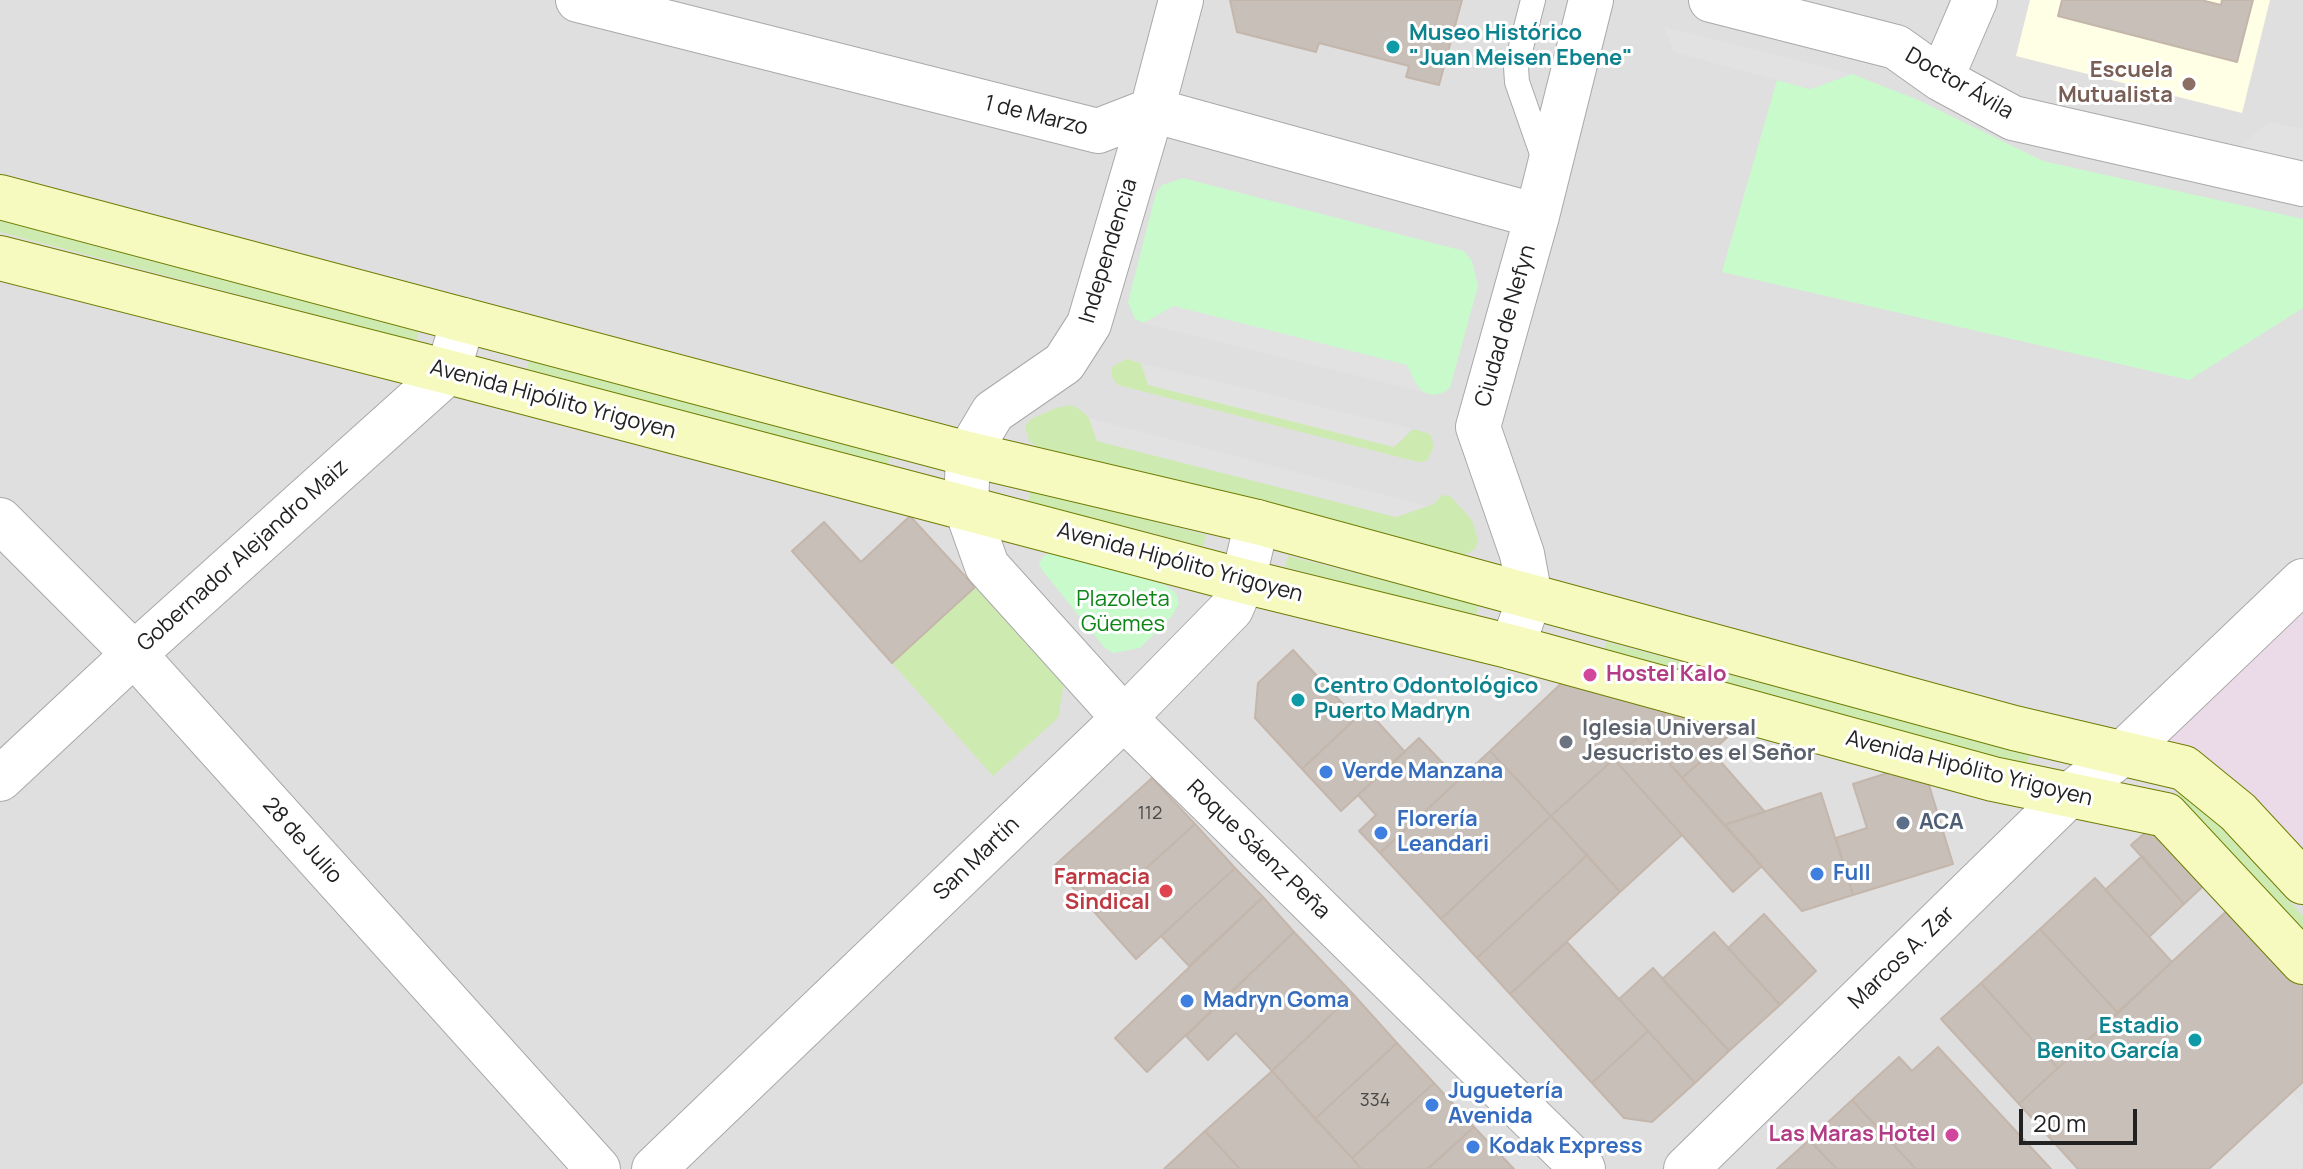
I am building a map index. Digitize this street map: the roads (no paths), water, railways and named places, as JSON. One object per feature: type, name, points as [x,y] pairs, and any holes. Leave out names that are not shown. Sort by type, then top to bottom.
[{"type":"main road","points":[[0,197],[968,454],[1257,522],[2014,728],[2184,768],[2238,812],[2303,882]]},
{"type":"main road","name":"Avenida Hipólito Yrigoyen","points":[[0,258],[1243,581],[1512,647],[1993,779],[2166,815],[2303,962]]},
{"type":"street","name":"1 de Marzo","points":[[578,0],[1098,131],[1152,110]]},
{"type":"street","name":"Independencia","points":[[966,507],[968,454],[993,412],[1064,363],[1089,324],[1181,0]]},
{"type":"street","name":"Ciudad de Nefyn","points":[[1530,597],[1522,554],[1478,427],[1537,216],[1591,0]]},
{"type":"street","name":"Doctor Ávila","points":[[1711,0],[1896,47],[1941,79],[2013,118],[2303,184]]},
{"type":"street","points":[[1941,79],[1975,0]]},
{"type":"street","points":[[1152,110],[1537,216]]},
{"type":"street","points":[[448,372],[463,320]]},
{"type":"street","name":"Gobernador Alejandro Maiz","points":[[0,779],[134,654],[448,372]]},
{"type":"street","name":"Roque Sáenz Peña","points":[[966,507],[987,566],[1124,718],[1583,1169]]},
{"type":"street","name":"28 de Julio","points":[[0,520],[134,654],[598,1169]]},
{"type":"street","name":"San Martín","points":[[654,1169],[1124,718],[1231,609],[1243,581],[1257,522]]},
{"type":"street","name":"Marcos A. Zar","points":[[1686,1169],[2068,796],[2124,752],[2303,581]]},
{"type":"street","points":[[1512,647],[1530,597]]},
{"type":"lane","points":[[1533,0],[1516,67],[1517,82],[1548,171]]},
{"type":"place","name":"Museo Histórico \"Juan Meisen Ebene\"","points":[[1393,47]]},
{"type":"place","name":"Escuela Mutualista","points":[[2189,84]]},
{"type":"place","name":"Hostel Kalo","points":[[1590,675]]},
{"type":"place","name":"Centro Odontológico Puerto Madryn","points":[[1298,700]]},
{"type":"place","name":"Iglesia Universal Jesucristo es el Señor","points":[[1566,742]]},
{"type":"place","name":"Verde Manzana","points":[[1326,772]]},
{"type":"place","name":"ACA","points":[[1903,823]]},
{"type":"place","name":"Florería Leandari","points":[[1381,833]]},
{"type":"place","name":"Full","points":[[1817,874]]},
{"type":"place","name":"Farmacia Sindical","points":[[1166,891]]},
{"type":"place","name":"Madryn Goma","points":[[1187,1001]]},
{"type":"place","name":"Estadio Benito García","points":[[2195,1040]]},
{"type":"place","name":"Juguetería Avenida","points":[[1432,1105]]},
{"type":"place","name":"Las Maras Hotel","points":[[1952,1135]]},
{"type":"place","name":"Kodak Express","points":[[1473,1147]]},
{"type":"park label","name":"Plazoleta Güemes","points":[[1123,612]]}]
